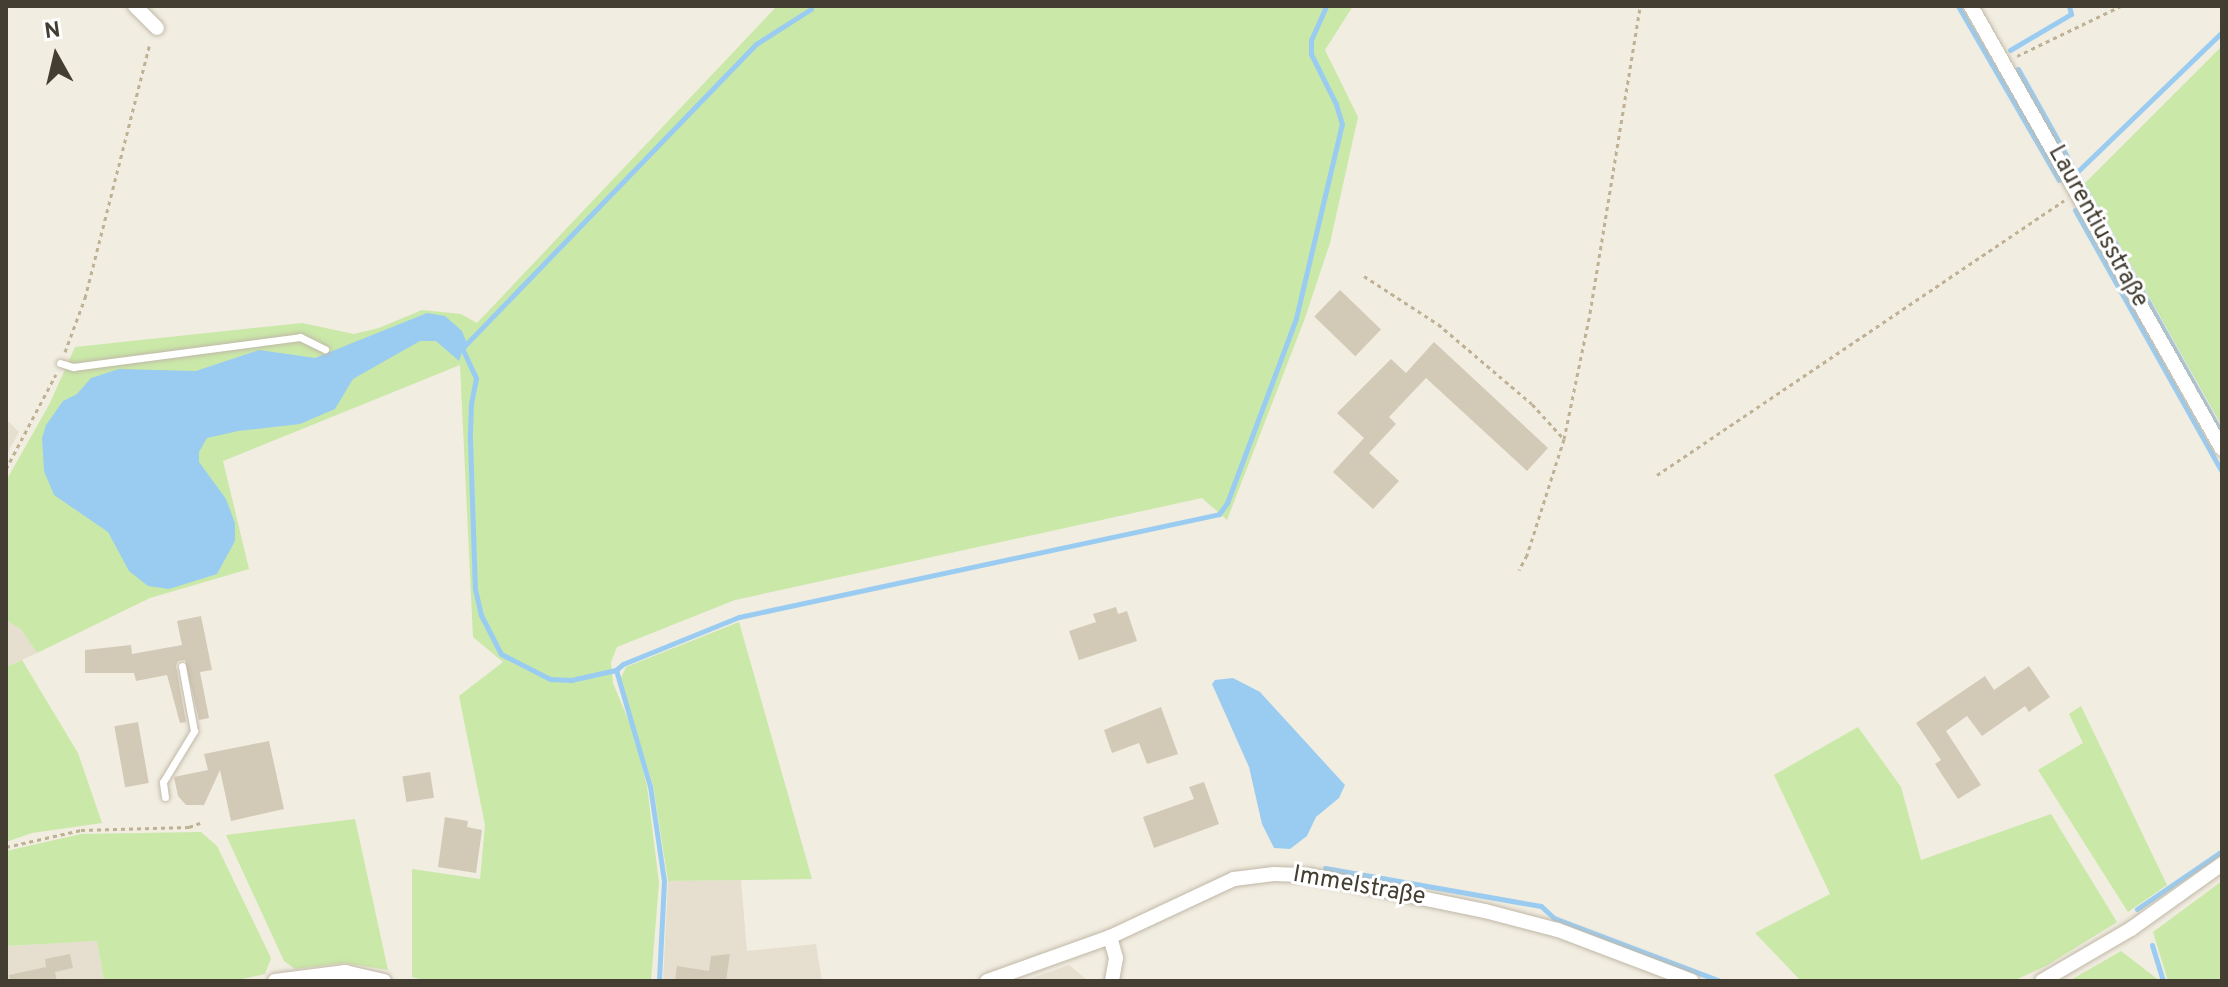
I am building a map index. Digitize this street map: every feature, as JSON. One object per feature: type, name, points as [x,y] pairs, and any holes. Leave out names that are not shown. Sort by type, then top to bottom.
[{"type":"street","points":[[135,6],[157,28]]},
{"type":"street","name":"Laurentiusstraße","points":[[1971,6],[2222,449]]},
{"type":"street","points":[[2042,981],[2131,929],[2222,864]]},
{"type":"street","name":"Immelstraße","points":[[987,981],[1110,937],[1234,879],[1274,874],[1309,875],[1485,911],[1558,930],[1692,981]]},
{"type":"street","points":[[1110,937],[1116,958],[1112,981]]},
{"type":"street","points":[[275,981],[345,972],[384,981]]},
{"type":"lane","points":[[60,363],[73,367],[300,337],[325,349]]},
{"type":"lane","points":[[165,797],[163,782],[194,731],[182,666]]},
{"type":"path","points":[[1519,570],[1527,555],[1564,439],[1590,313],[1640,6]]},
{"type":"path","points":[[2004,62],[2121,6]]},
{"type":"path","points":[[6,469],[60,363],[85,298],[157,28]]},
{"type":"path","points":[[1657,475],[2078,191]]},
{"type":"path","points":[[1364,276],[1438,324],[1532,404],[1564,439]]},
{"type":"path","points":[[6,847],[81,830],[189,827],[200,823]]},
{"type":"shaded area","points":[[6,419],[19,432],[6,456]]},
{"type":"shaded area","points":[[6,620],[21,628],[37,653],[6,667]]},
{"type":"shaded area","points":[[741,880],[747,951],[816,944],[822,981],[663,981],[668,881]]},
{"type":"shaded area","points":[[97,941],[104,981],[6,981],[6,946]]},
{"type":"shaded area","points":[[1069,965],[1088,981],[1024,981]]},
{"type":"green space","points":[[777,6],[1353,6],[1325,50],[1358,117],[1330,243],[1305,318],[1227,520],[1202,498],[735,600],[617,647],[611,662],[613,683],[633,731],[647,786],[659,883],[651,981],[429,981],[412,977],[412,869],[480,879],[485,825],[459,696],[503,662],[473,637],[460,365],[223,461],[249,569],[150,598],[37,653],[21,629],[6,620],[6,481],[50,403],[75,347],[302,323],[354,334],[379,328],[422,310],[461,314],[477,323]]},
{"type":"green space","points":[[2222,46],[2222,426],[2085,183]]},
{"type":"green space","points":[[739,622],[812,879],[668,881],[653,785],[620,680],[626,667]]},
{"type":"green space","points":[[22,660],[78,753],[102,823],[32,833],[6,842],[6,667]]},
{"type":"green space","points":[[2081,706],[2167,885],[2128,912],[2038,770],[2083,743],[2069,714]]},
{"type":"green space","points":[[1858,727],[1901,787],[1921,860],[2051,814],[2117,922],[2046,966],[2013,981],[1801,981],[1755,933],[1830,894],[1774,775]]},
{"type":"green space","points":[[355,819],[388,970],[344,963],[295,969],[284,961],[226,835]]},
{"type":"green space","points":[[201,832],[217,846],[271,958],[265,974],[233,981],[104,981],[97,941],[6,946],[6,851],[81,834]]},
{"type":"green space","points":[[2222,881],[2222,981],[2168,981],[2153,932]]},
{"type":"green space","points":[[2121,951],[2160,981],[2069,981]]},
{"type":"water","points":[[427,313],[445,316],[462,331],[466,341],[459,361],[436,341],[420,341],[353,379],[335,409],[300,424],[207,438],[199,452],[199,462],[226,499],[235,523],[235,541],[217,574],[169,589],[148,586],[129,571],[108,532],[54,495],[44,471],[42,438],[46,425],[63,401],[77,394],[91,378],[119,369],[196,371],[259,350],[315,358]]},
{"type":"water","points":[[1233,678],[1260,692],[1345,785],[1339,798],[1316,817],[1307,836],[1290,849],[1274,848],[1262,824],[1249,767],[1212,684],[1215,680]]},
{"type":"building","points":[[1340,290],[1381,330],[1355,356],[1314,317]]},
{"type":"building","points":[[1434,342],[1548,448],[1527,471],[1426,378],[1389,417],[1396,424],[1369,453],[1399,481],[1373,509],[1333,472],[1364,438],[1337,413],[1391,359],[1406,373]]},
{"type":"building","points":[[1116,607],[1118,614],[1127,611],[1137,641],[1079,660],[1069,631],[1096,622],[1093,614]]},
{"type":"building","points":[[201,616],[212,670],[200,672],[209,718],[199,720],[185,660],[178,661],[176,666],[186,722],[180,723],[167,675],[136,681],[134,673],[85,673],[85,650],[131,645],[132,654],[182,645],[177,621]]},
{"type":"building","points":[[2029,666],[2050,697],[2029,712],[2025,706],[1982,736],[1967,716],[1946,731],[1981,785],[1958,799],[1935,764],[1941,760],[1916,723],[1985,676],[1994,690]]},
{"type":"building","points":[[1161,707],[1178,754],[1147,764],[1139,743],[1112,753],[1104,730]]},
{"type":"building","points":[[138,722],[149,783],[125,787],[114,726]]},
{"type":"building","points":[[269,741],[284,809],[231,821],[220,770],[204,805],[186,805],[178,796],[174,777],[208,770],[204,754]]},
{"type":"building","points":[[430,772],[434,798],[406,802],[402,776]]},
{"type":"building","points":[[1204,782],[1219,824],[1154,848],[1143,817],[1194,799],[1189,787]]},
{"type":"building","points":[[445,817],[468,821],[467,827],[482,830],[476,873],[438,867]]},
{"type":"building","points":[[70,954],[73,968],[55,972],[57,981],[10,981],[9,975],[46,967],[45,959]]},
{"type":"building","points":[[730,954],[726,981],[675,981],[677,966],[709,971],[711,956]]},
{"type":"waterway","points":[[811,9],[756,44],[462,348],[476,378],[471,404],[470,440],[475,589],[481,615],[501,654],[550,679],[571,680],[616,670],[623,664],[739,617],[1219,514],[1227,503],[1296,318],[1342,124],[1336,104],[1311,54],[1311,40],[1326,6]]},
{"type":"waterway","points":[[1958,6],[2059,180]]},
{"type":"waterway","points":[[2010,50],[2071,14],[2069,6]]},
{"type":"waterway","points":[[2076,173],[2222,32]]},
{"type":"waterway","points":[[2018,69],[2222,434]]},
{"type":"waterway","points":[[2075,210],[2222,472]]},
{"type":"waterway","points":[[616,670],[650,786],[664,881],[659,981]]},
{"type":"waterway","points":[[2137,909],[2222,851]]},
{"type":"waterway","points":[[1325,868],[1541,906],[1554,918],[1720,981]]},
{"type":"waterway","points":[[2152,945],[2163,981]]}]
